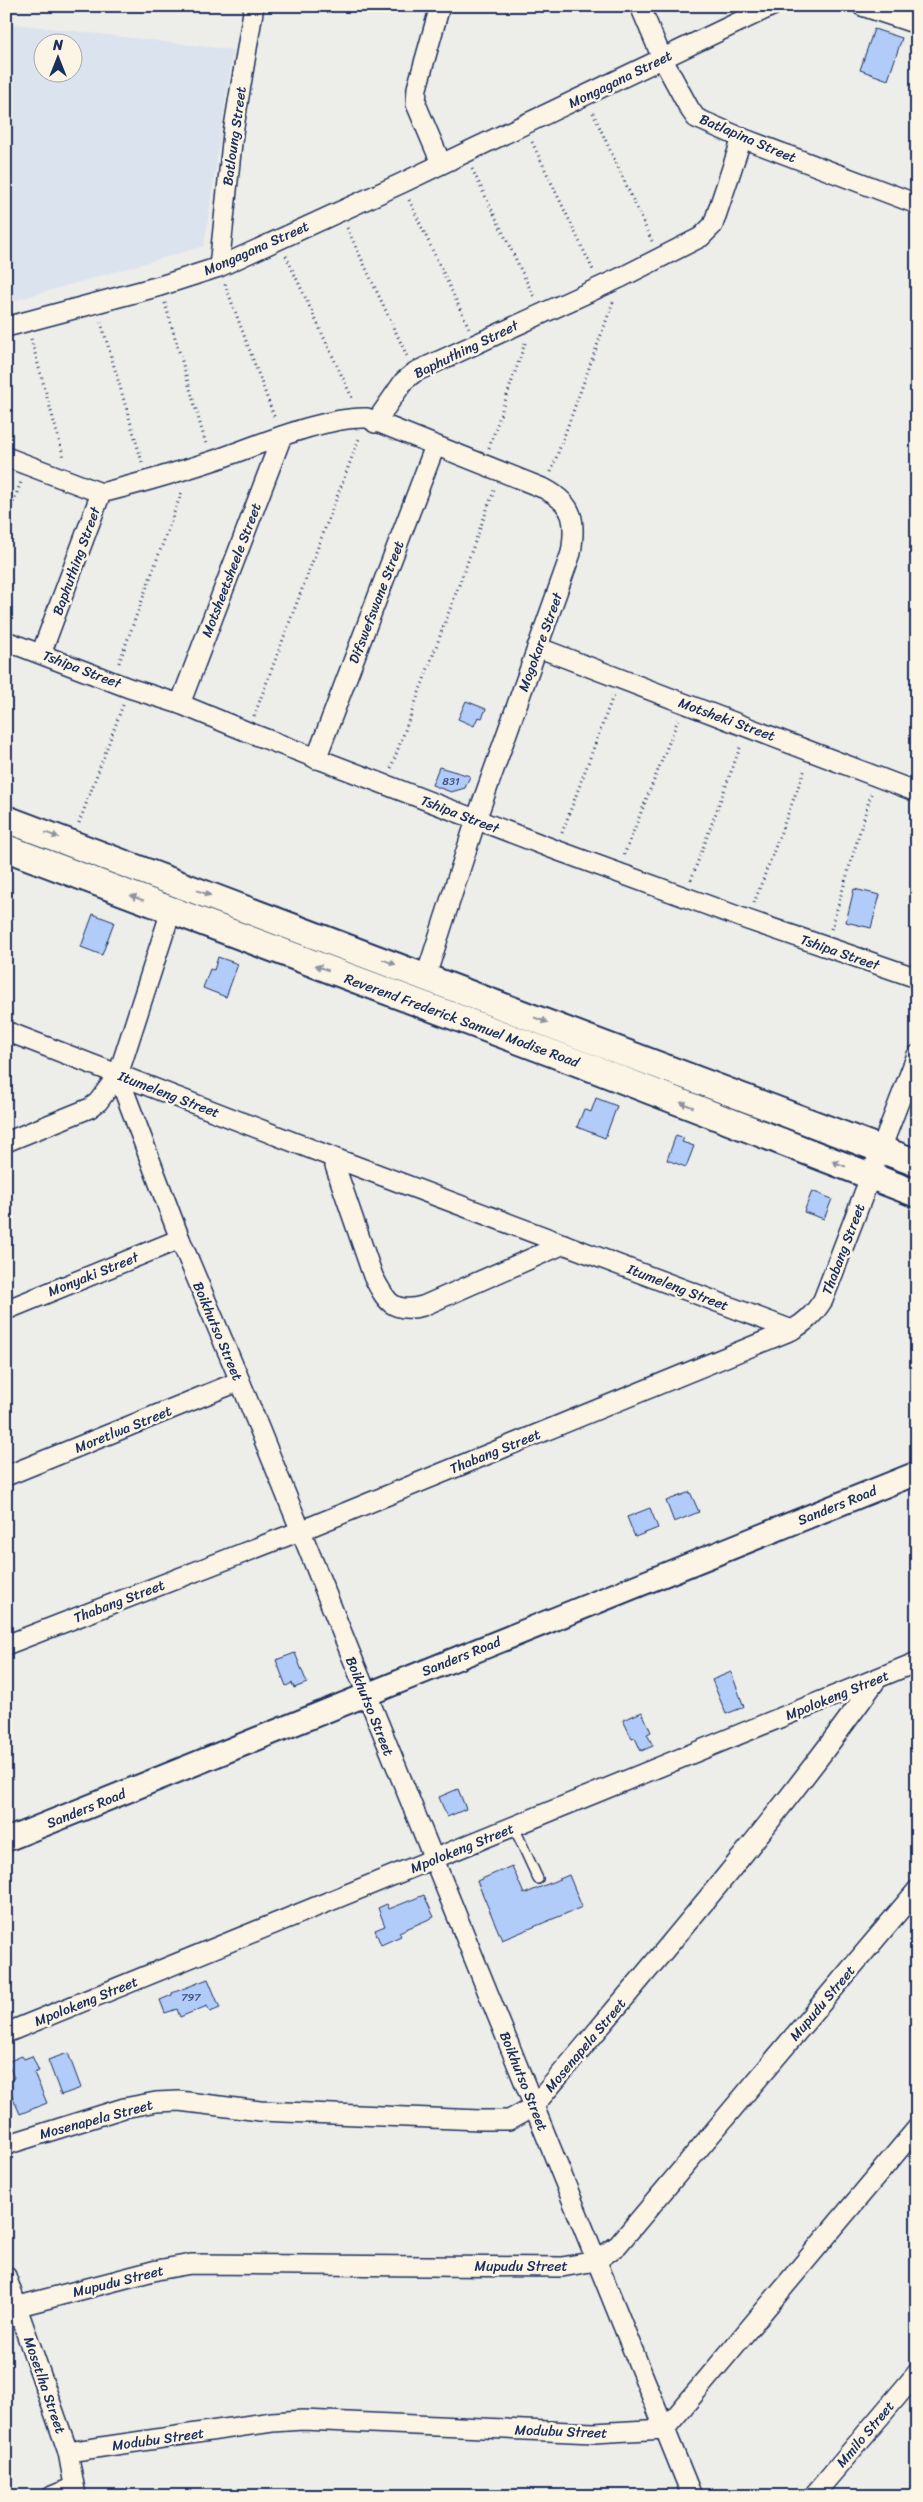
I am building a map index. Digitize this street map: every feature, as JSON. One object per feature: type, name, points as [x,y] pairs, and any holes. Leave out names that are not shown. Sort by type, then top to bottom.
[{"type":"main road","name":"Reverend Frederick Samuel Modise Road","points":[[6,819],[917,1163]]},
{"type":"main road","name":"Reverend Frederick Samuel Modise Road","points":[[6,848],[597,1070],[917,1194]]},
{"type":"street","name":"Batloung Street","points":[[219,267],[233,133],[254,6]]},
{"type":"street","points":[[440,6],[416,88],[415,100],[441,163]]},
{"type":"street","name":"Batlapina Street","points":[[640,6],[662,58],[696,118],[742,138],[917,204]]},
{"type":"street","name":"Mongagana Street","points":[[6,327],[160,286],[219,267],[402,183],[772,6]]},
{"type":"street","points":[[862,6],[899,12],[917,24]]},
{"type":"street","name":"Baphuthing Street","points":[[41,654],[101,493],[148,482],[211,462],[282,436],[344,419],[368,420],[404,381],[415,372],[476,342],[622,277],[701,238],[713,225],[742,138]]},
{"type":"street","name":"Mogokare Street","points":[[368,420],[559,496],[575,522],[571,553],[476,820],[426,976]]},
{"type":"street","name":"Motsheetsheele Street","points":[[180,704],[282,436]]},
{"type":"street","name":"Difswefswane Street","points":[[316,759],[435,446]]},
{"type":"street","points":[[6,457],[101,493]]},
{"type":"street","name":"Tshipa Street","points":[[6,641],[180,704],[316,759],[556,850],[748,920],[917,978]]},
{"type":"street","name":"Motsheki Street","points":[[538,647],[917,792]]},
{"type":"street","points":[[6,1142],[90,1108],[98,1102],[118,1075],[171,911]]},
{"type":"street","name":"Itumeleng Street","points":[[6,1030],[332,1157],[792,1330]]},
{"type":"street","name":"Thabang Street","points":[[6,1645],[300,1531],[792,1330],[815,1313],[823,1300],[917,1055]]},
{"type":"street","name":"Boikhutso Street","points":[[118,1075],[180,1239],[240,1381],[365,1694],[692,2496]]},
{"type":"street","points":[[332,1157],[373,1276],[382,1294],[394,1307],[407,1309],[423,1306],[564,1244]]},
{"type":"street","name":"Monyaki Street","points":[[6,1310],[180,1239]]},
{"type":"street","name":"Moretlwa Street","points":[[6,1476],[240,1381]]},
{"type":"street","name":"Sanders Road","points":[[6,1840],[917,1473]]},
{"type":"street","name":"Mpolokeng Street","points":[[6,2033],[917,1662]]},
{"type":"street","name":"Mosenapela Street","points":[[6,2145],[124,2108],[156,2102],[179,2101],[260,2111],[509,2120],[534,2106],[826,1751],[877,1679]]},
{"type":"street","name":"Mupudu Street","points":[[19,2306],[156,2270],[191,2264],[562,2267],[596,2261],[618,2245],[917,1890]]},
{"type":"street","points":[[665,2429],[917,2128]]},
{"type":"street","name":"Mosetlha Street","points":[[6,2276],[19,2306],[68,2452],[75,2492]]},
{"type":"street","name":"Mmilo Street","points":[[812,2496],[917,2373]]},
{"type":"street","name":"Modubu Street","points":[[68,2452],[272,2422],[303,2420],[594,2433],[665,2429]]},
{"type":"street","points":[[52,2496],[75,2492]]},
{"type":"lane","points":[[514,1827],[538,1879]]},
{"type":"path","points":[[585,96],[660,258]]},
{"type":"path","points":[[524,125],[600,286]]},
{"type":"path","points":[[385,785],[492,469],[538,314],[464,153]]},
{"type":"path","points":[[402,183],[476,342]]},
{"type":"path","points":[[339,212],[415,372]]},
{"type":"path","points":[[248,732],[368,420],[278,239]]},
{"type":"path","points":[[219,267],[282,436]]},
{"type":"path","points":[[544,489],[622,277]]},
{"type":"path","points":[[160,286],[211,462]]},
{"type":"path","points":[[95,302],[148,482]]},
{"type":"path","points":[[26,322],[71,483]]},
{"type":"path","points":[[6,522],[28,466]]},
{"type":"path","points":[[71,842],[191,468]]},
{"type":"path","points":[[556,850],[620,678]]},
{"type":"path","points":[[618,872],[684,704]]},
{"type":"path","points":[[684,897],[748,727]]},
{"type":"path","points":[[748,920],[812,752]]},
{"type":"path","points":[[825,947],[876,777]]},
{"type":"shaded area","points":[[6,23],[82,32],[32,32],[32,82],[82,82],[82,32],[233,50],[204,246],[6,303]]},
{"type":"building","points":[[874,29],[902,38],[888,80],[860,70]]},
{"type":"building","points":[[466,701],[486,709],[482,718],[478,717],[474,726],[458,719]]},
{"type":"building","points":[[439,767],[470,776],[465,788],[451,792],[432,785]]},
{"type":"building","points":[[854,889],[880,895],[871,928],[846,922]]},
{"type":"building","points":[[93,914],[114,922],[102,955],[81,947]]},
{"type":"building","points":[[218,957],[238,964],[226,997],[203,988],[210,969],[214,970]]},
{"type":"building","points":[[596,1098],[617,1106],[605,1138],[577,1127],[584,1109],[591,1112]]},
{"type":"building","points":[[676,1135],[684,1138],[682,1142],[694,1146],[686,1167],[667,1160]]},
{"type":"building","points":[[812,1191],[832,1199],[824,1219],[804,1212]]},
{"type":"building","points":[[690,1492],[699,1512],[674,1522],[666,1501]]},
{"type":"building","points":[[650,1508],[658,1528],[635,1537],[627,1517]]},
{"type":"building","points":[[295,1653],[307,1683],[294,1688],[292,1683],[286,1686],[276,1660]]},
{"type":"building","points":[[731,1672],[744,1707],[726,1714],[712,1680]]},
{"type":"building","points":[[642,1712],[651,1732],[647,1734],[653,1746],[641,1751],[635,1738],[632,1739],[623,1720]]},
{"type":"building","points":[[458,1789],[466,1809],[447,1817],[439,1797]]},
{"type":"building","points":[[512,1866],[524,1894],[569,1875],[582,1907],[502,1940],[477,1881]]},
{"type":"building","points":[[424,1895],[434,1917],[399,1932],[401,1936],[381,1945],[375,1930],[385,1926],[378,1908],[387,1904],[389,1909]]},
{"type":"building","points":[[208,1979],[220,2008],[210,2012],[207,2006],[180,2017],[177,2009],[165,2013],[160,2000],[172,1995],[172,1993]]},
{"type":"building","points":[[68,2053],[81,2088],[61,2095],[48,2060]]},
{"type":"building","points":[[22,2056],[24,2059],[32,2056],[39,2071],[34,2073],[47,2103],[20,2114],[6,2082],[14,2078],[7,2062]]}]
